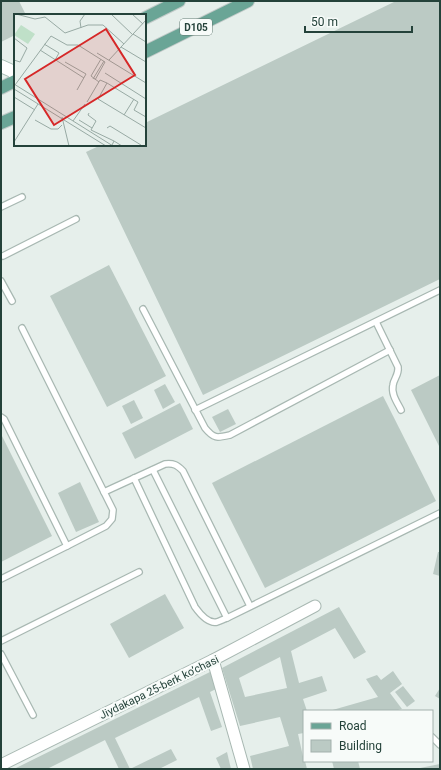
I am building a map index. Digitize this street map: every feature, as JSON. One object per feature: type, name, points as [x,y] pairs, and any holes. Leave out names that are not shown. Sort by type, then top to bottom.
[{"type":"main road","points":[[146,18],[179,1]]},
{"type":"main road","name":"D105","points":[[146,52],[248,1]]},
{"type":"main road","points":[[1,66],[14,73]]},
{"type":"main road","points":[[1,88],[14,82]]},
{"type":"main road","points":[[1,124],[14,117]]},
{"type":"street","name":"Jiydakapa 25-berk koʼchasi","points":[[1,765],[213,660],[315,606]]},
{"type":"street","points":[[213,660],[244,769]]},
{"type":"lane","points":[[1,208],[22,197]]},
{"type":"lane","points":[[2,257],[76,219]]},
{"type":"lane","points":[[1,281],[12,301]]},
{"type":"lane","points":[[195,410],[440,290]]},
{"type":"lane","points":[[142,309],[205,428],[211,435],[218,438],[230,435],[390,350]]},
{"type":"lane","points":[[376,322],[398,367],[398,371],[392,386],[393,394],[401,410]]},
{"type":"lane","points":[[1,579],[106,526],[112,519],[113,510],[22,328]]},
{"type":"lane","points":[[1,417],[4,419],[67,546]]},
{"type":"lane","points":[[104,492],[165,464],[173,463],[178,466],[183,471],[250,606]]},
{"type":"lane","points":[[153,470],[227,618]]},
{"type":"lane","points":[[134,478],[195,607],[199,613],[209,620],[216,622],[227,618],[440,513]]},
{"type":"lane","points":[[1,641],[139,572]]},
{"type":"lane","points":[[1,654],[33,715]]},
{"type":"building","points":[[1,1],[19,1],[26,14],[14,14],[14,36],[1,42]]},
{"type":"building","points":[[396,1],[440,1],[440,279],[203,395],[86,152],[99,146],[146,146],[146,123]]},
{"type":"building","points":[[109,265],[166,376],[107,407],[50,296]]},
{"type":"building","points":[[440,375],[440,448],[411,390]]},
{"type":"building","points":[[165,384],[175,402],[163,409],[154,390]]},
{"type":"building","points":[[383,396],[436,501],[265,588],[212,483]]},
{"type":"building","points":[[134,400],[143,418],[131,424],[122,406]]},
{"type":"building","points":[[180,403],[193,429],[135,459],[122,433]]},
{"type":"building","points":[[228,409],[236,424],[220,432],[212,417]]},
{"type":"building","points":[[1,434],[52,536],[1,562]]},
{"type":"building","points":[[80,482],[99,522],[76,532],[58,493]]},
{"type":"building","points":[[438,552],[440,552],[440,576],[433,574]]},
{"type":"building","points":[[165,594],[184,628],[129,658],[110,624]]},
{"type":"building","points":[[339,607],[366,652],[354,659],[335,628],[291,651],[299,683],[322,676],[327,691],[303,699],[307,710],[303,710],[303,733],[298,734],[303,762],[305,762],[307,769],[253,769],[250,756],[289,746],[280,717],[240,726],[222,668]],"holes":[[[280,657],[287,688],[245,697],[239,678]]]},
{"type":"building","points":[[214,670],[220,687],[210,692],[222,727],[211,731],[199,697],[115,738],[130,769],[119,769],[105,740],[47,769],[14,769]]},
{"type":"building","points":[[393,671],[402,684],[390,693],[402,709],[332,710],[378,697],[366,679],[377,675],[381,680]]},
{"type":"building","points":[[403,686],[415,701],[407,707],[395,692]]},
{"type":"building","points":[[440,688],[440,699],[435,696]]},
{"type":"building","points":[[171,749],[177,760],[159,769],[130,769]]},
{"type":"building","points":[[227,752],[231,769],[221,769],[216,758]]},
{"type":"building","points":[[332,762],[358,762],[360,769],[334,769]]},
{"type":"building","points":[[440,764],[440,769],[420,768]]}]
